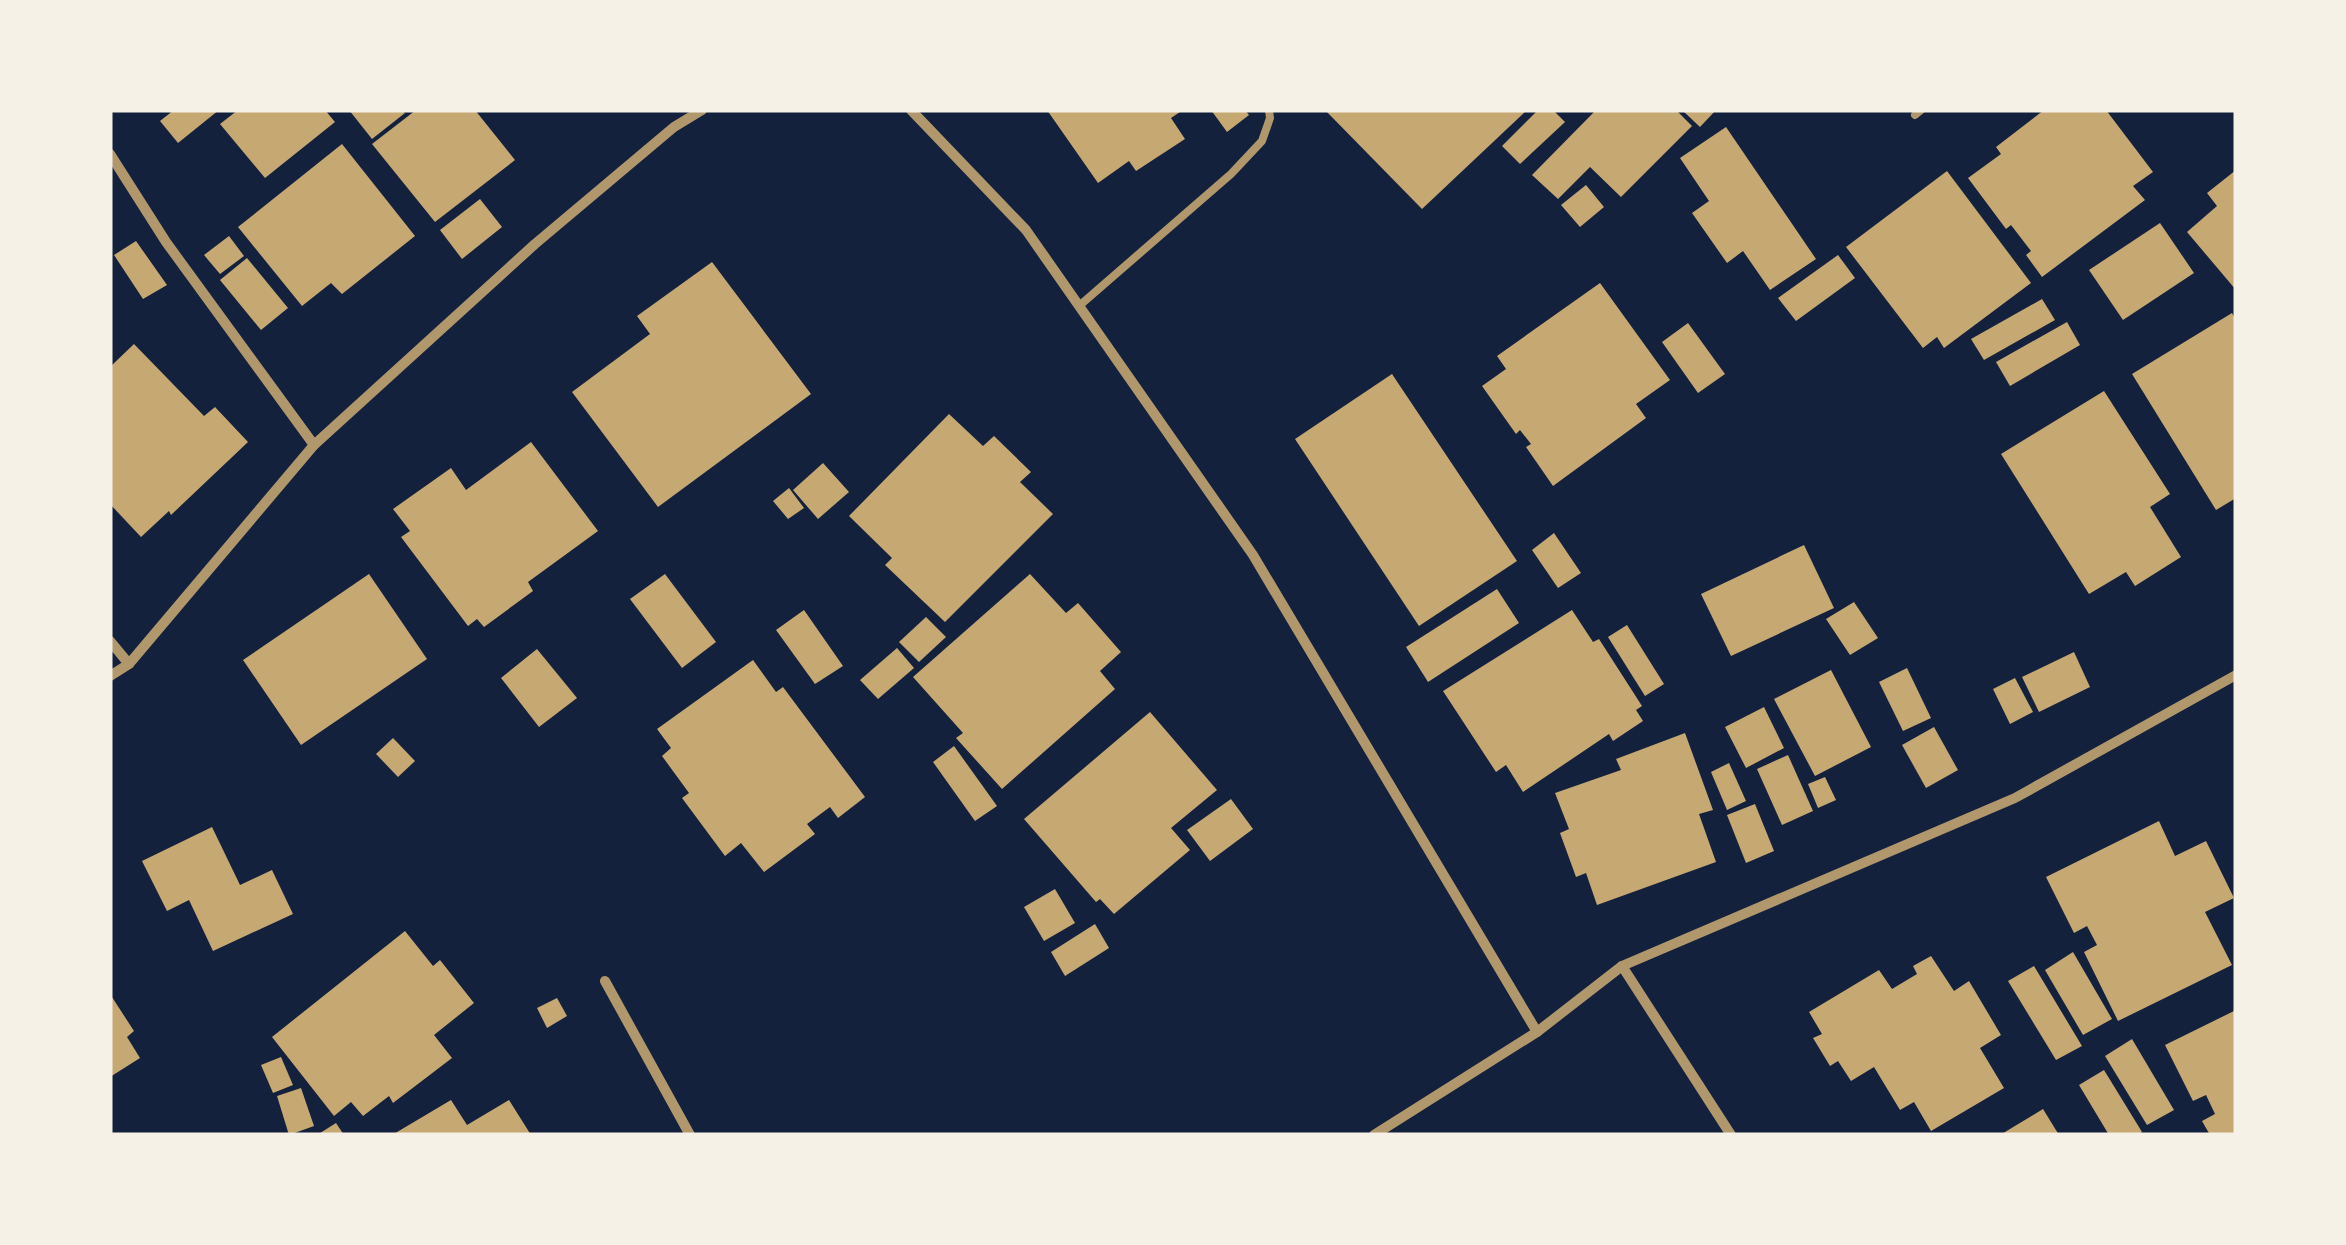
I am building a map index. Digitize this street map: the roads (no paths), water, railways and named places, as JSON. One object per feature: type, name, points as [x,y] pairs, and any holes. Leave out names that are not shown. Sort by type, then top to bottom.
[{"type":"street","points":[[110,676],[129,664],[314,445],[534,244],[674,127],[702,110]]},
{"type":"street","points":[[912,110],[1026,230],[1253,556],[1537,1032]]},
{"type":"street","points":[[110,154],[166,242],[314,445]]},
{"type":"street","points":[[110,641],[129,664]]},
{"type":"street","points":[[1374,1135],[1537,1032],[1622,966],[2016,798],[2236,676]]},
{"type":"street","points":[[1622,966],[1730,1135]]},
{"type":"street","points":[[605,981],[690,1135]]},
{"type":"lane","points":[[1079,306],[1241,163],[1262,141],[1269,110]]}]
